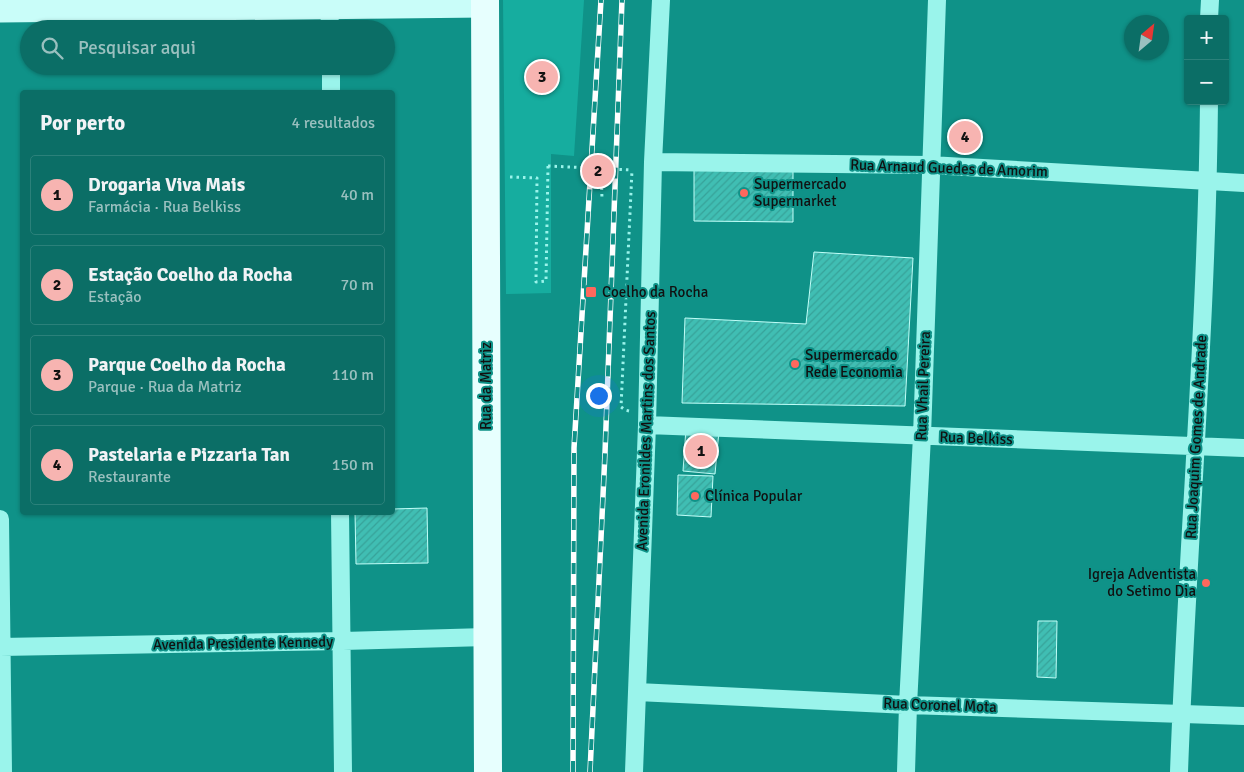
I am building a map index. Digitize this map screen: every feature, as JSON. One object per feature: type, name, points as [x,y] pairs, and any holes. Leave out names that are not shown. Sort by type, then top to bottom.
[{"type":"main road","name":"Rua da Matriz","points":[[485,3],[488,772]]},
{"type":"street","name":"Avenida Eronildes Martins dos Santos","points":[[634,772],[647,419],[653,162],[660,0]]},
{"type":"street","name":"Rua Vhail Pereira","points":[[906,772],[922,436],[937,0]]},
{"type":"street","points":[[1209,15],[1210,0]]},
{"type":"street","points":[[0,10],[330,12],[485,3]]},
{"type":"street","points":[[331,75],[331,90]]},
{"type":"street","name":"Rua Joaquim Gomes de Andrade","points":[[1179,772],[1208,181],[1209,105]]},
{"type":"street","name":"Rua Arnaud Guedes de Amorim","points":[[653,162],[930,165],[1244,183]]},
{"type":"street","name":"Rua Belkiss","points":[[647,419],[922,436],[1244,448]]},
{"type":"street","points":[[340,515],[343,772]]},
{"type":"street","points":[[0,519],[0,647],[3,772]]},
{"type":"street","name":"Avenida Presidente Kennedy","points":[[0,647],[343,642],[486,637]]},
{"type":"street","name":"Rua Coronel Mota","points":[[637,692],[908,705],[1244,716]]},
{"type":"path","points":[[485,177],[537,178],[536,282],[546,281],[548,166],[632,170],[622,407],[647,419]]},
{"type":"path","points":[[601,168],[602,199]]},
{"type":"green space","points":[[503,0],[584,0],[574,156],[551,154],[551,293],[506,294]]},
{"type":"building","points":[[973,124],[972,147],[957,146],[958,128]]},
{"type":"building","name":"Supermercado Supermarket","points":[[694,165],[793,166],[793,222],[694,221]]},
{"type":"building","name":"Supermercado Rede Economia","points":[[814,252],[913,258],[905,406],[682,403],[685,318],[806,324]]},
{"type":"building","points":[[686,428],[719,431],[715,474],[683,471]]},
{"type":"building","name":"Clínica Popular","points":[[678,475],[713,476],[711,517],[677,515]]},
{"type":"building","points":[[427,508],[428,563],[356,564],[355,515],[395,515],[395,509]]},
{"type":"building","points":[[1038,621],[1057,621],[1056,678],[1037,677]]},
{"type":"railway","points":[[573,772],[574,448],[601,0]]},
{"type":"railway","points":[[590,772],[605,453],[622,0]]},
{"type":"place","name":"Parque Coelho da Rocha","points":[[542,77]]},
{"type":"place","name":"Pastelaria e Pizzaria Tan","points":[[965,137]]},
{"type":"place","name":"Estação Coelho da Rocha","points":[[598,171]]},
{"type":"place","name":"Supermercado Supermarket","points":[[744,193]]},
{"type":"place","name":"Coelho da Rocha","points":[[591,292]]},
{"type":"place","name":"Supermercado Rede Economia","points":[[795,364]]},
{"type":"place","name":"Drogaria Viva Mais","points":[[701,451]]},
{"type":"place","name":"Clínica Popular","points":[[695,496]]},
{"type":"place","name":"Igreja Adventista do Setimo Dia","points":[[1206,583]]}]
